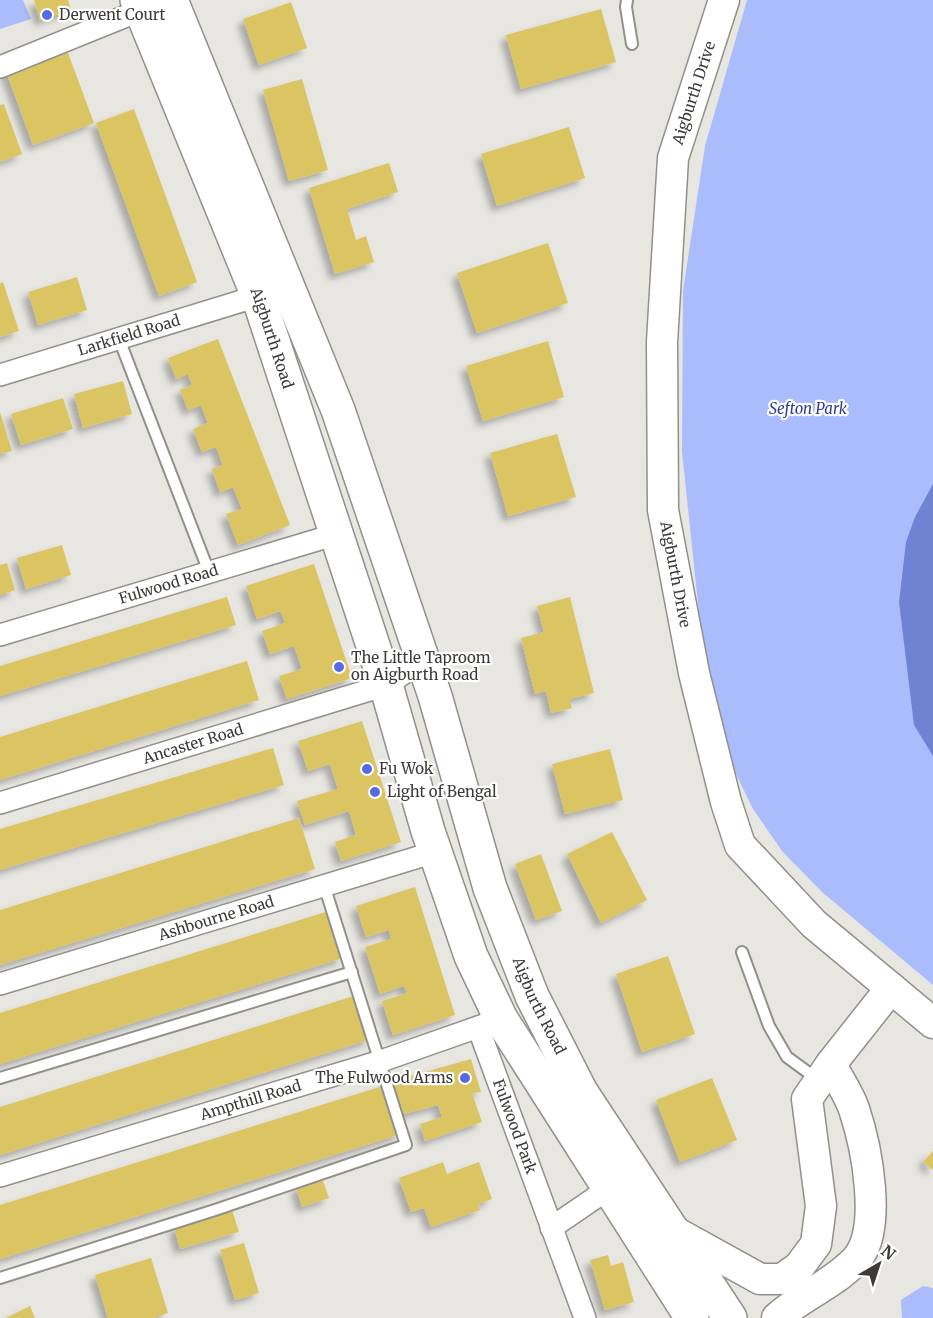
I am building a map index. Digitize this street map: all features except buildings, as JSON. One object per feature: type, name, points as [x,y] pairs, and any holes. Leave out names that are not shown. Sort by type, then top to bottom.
[{"type":"highway","name":"Aigburth Road","points":[[150,3],[258,296],[338,534],[490,1023],[608,1188],[692,1318]]},
{"type":"highway","name":"Aigburth Road","points":[[150,3],[338,410],[423,661],[490,888],[532,996],[581,1092],[730,1318]]},
{"type":"street","name":"Aigburth Drive","points":[[722,1],[672,158],[662,342],[663,510],[694,673],[726,802],[740,845],[814,924],[933,1023]]},
{"type":"street","points":[[0,67],[150,3]]},
{"type":"street","name":"Larkfield Road","points":[[0,375],[258,296]]},
{"type":"street","name":"Fulwood Road","points":[[0,635],[338,534]]},
{"type":"street","points":[[386,685],[423,661]]},
{"type":"street","name":"Ancaster Road","points":[[0,803],[386,685]]},
{"type":"street","name":"Ashbourne Road","points":[[0,984],[435,852]]},
{"type":"street","points":[[675,1233],[760,1279],[782,1279],[799,1267],[816,1244],[821,1206],[807,1099],[891,988]]},
{"type":"street","name":"Ampthill Road","points":[[0,1176],[381,1061],[490,1023]]},
{"type":"street","name":"Fulwood Park","points":[[490,1023],[551,1228],[585,1318]]},
{"type":"street","points":[[777,1318],[857,1259],[867,1239],[871,1210],[867,1166],[854,1108],[825,1073]]},
{"type":"street","points":[[551,1228],[608,1188]]},
{"type":"lane","points":[[627,0],[632,44]]},
{"type":"lane","points":[[119,339],[209,572]]},
{"type":"lane","points":[[0,1278],[406,1145],[324,885]]},
{"type":"lane","points":[[741,952],[769,1026],[787,1057],[825,1073]]},
{"type":"lane","points":[[0,1078],[352,972]]},
{"type":"green space","points":[[0,0],[23,0],[31,19],[0,29]]},
{"type":"green space","name":"Sefton Park","points":[[747,0],[933,0],[933,985],[822,892],[782,851],[753,809],[734,770],[702,641],[682,452],[683,291],[705,146]]},
{"type":"green space","points":[[923,1286],[933,1288],[933,1318],[902,1318],[901,1300]]},
{"type":"shaded area","points":[[933,484],[933,756],[914,725],[899,602],[906,542],[915,517]]},
{"type":"place","name":"Derwent Court","points":[[47,15]]},
{"type":"place","name":"The Little Taproom on Aigburth Road","points":[[339,667]]},
{"type":"place","name":"Fu Wok","points":[[367,769]]},
{"type":"place","name":"Light of Bengal","points":[[375,792]]},
{"type":"place","name":"The Fulwood Arms","points":[[465,1078]]}]
